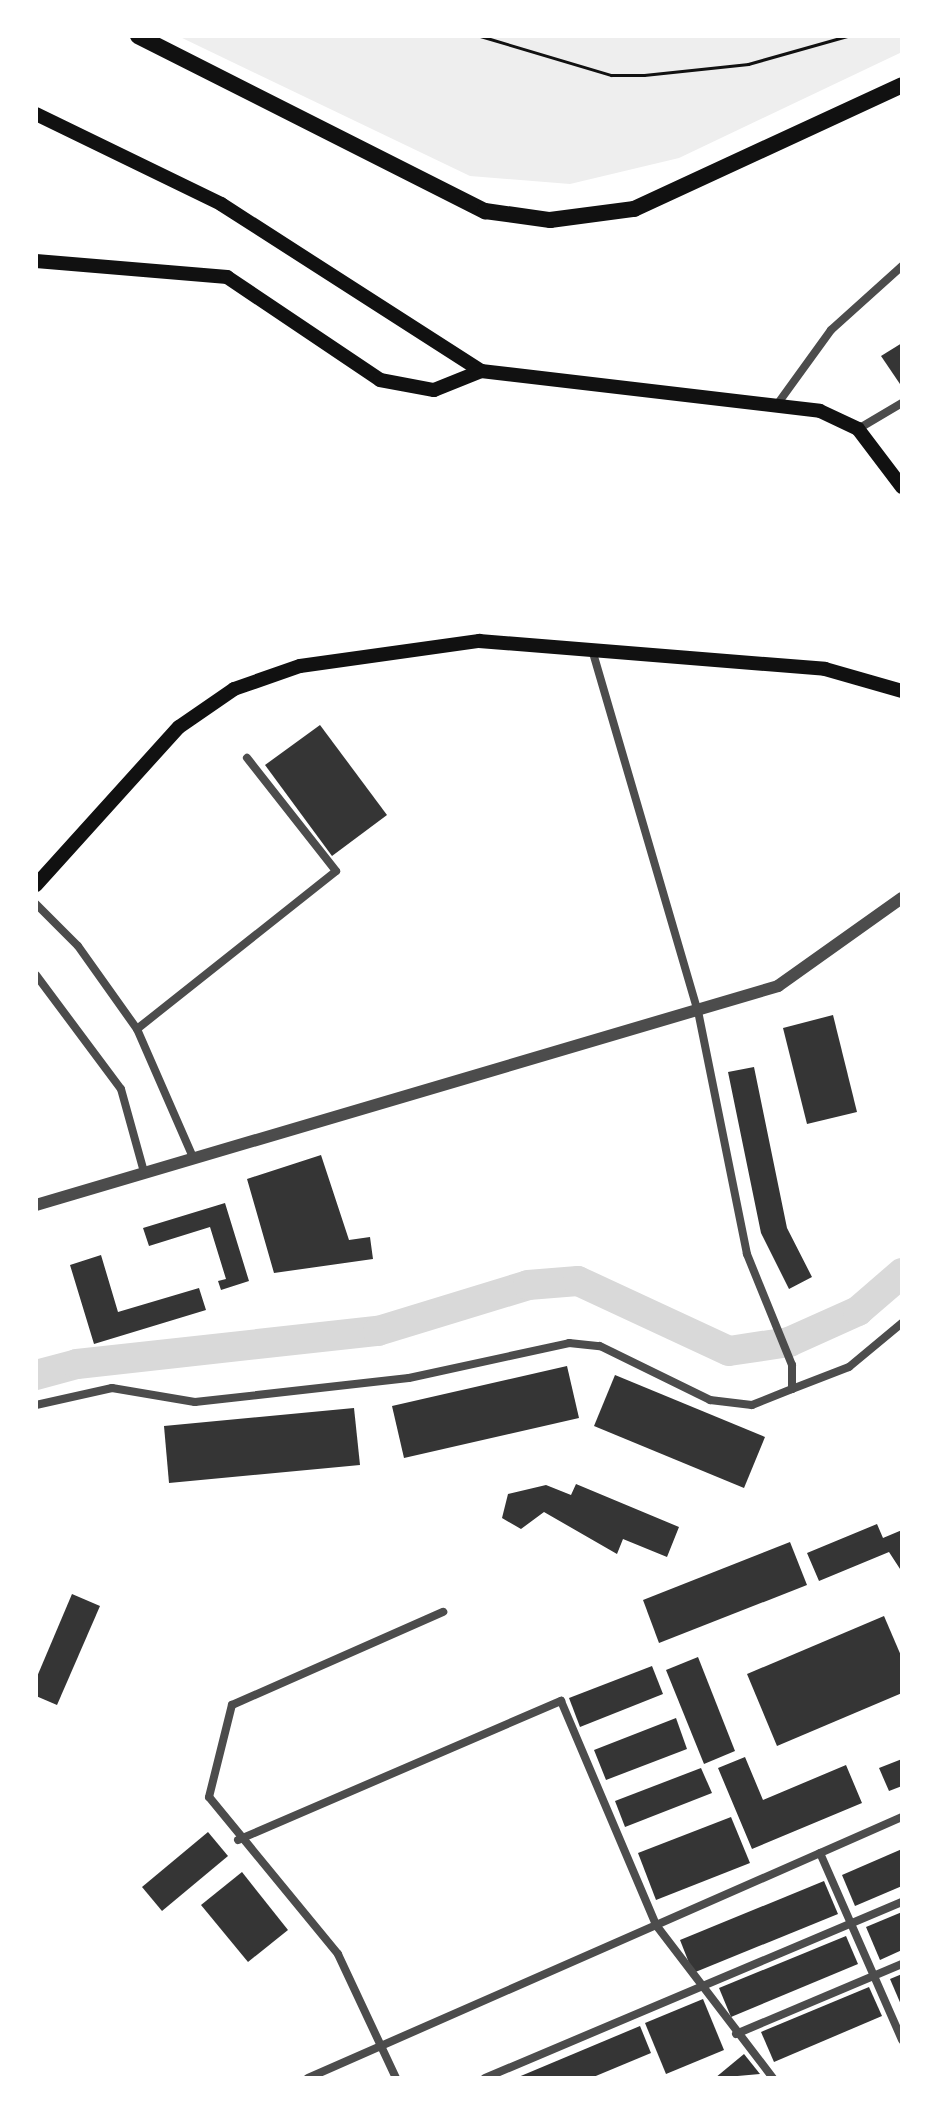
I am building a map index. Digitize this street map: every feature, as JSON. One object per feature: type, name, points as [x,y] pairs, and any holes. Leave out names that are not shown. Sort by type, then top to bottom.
[{"type":"main road","points":[[138,36],[485,211],[550,220],[634,209],[902,85]]},
{"type":"main road","points":[[36,114],[221,204],[481,371],[820,411],[858,429],[902,487]]},
{"type":"main road","points":[[36,261],[227,277],[380,380],[434,390],[481,371]]},
{"type":"main road","points":[[36,885],[179,727],[234,689],[300,666],[479,641],[825,669],[902,691]]},
{"type":"street","points":[[776,406],[831,330],[902,266]]},
{"type":"street","points":[[858,429],[902,403]]},
{"type":"street","points":[[592,650],[698,1012],[747,1254],[792,1365],[792,1389]]},
{"type":"street","points":[[137,1029],[336,871],[247,758]]},
{"type":"street","points":[[36,1205],[778,986],[902,898]]},
{"type":"street","points":[[36,904],[78,946],[137,1029],[193,1157]]},
{"type":"street","points":[[36,975],[121,1089],[144,1172]]},
{"type":"street","points":[[36,1405],[112,1388],[195,1402],[393,1379],[569,1343],[600,1346],[710,1400],[752,1405],[849,1367],[902,1323]]},
{"type":"street","points":[[396,2078],[338,1954],[238,1840],[209,1797],[232,1705],[443,1612]]},
{"type":"street","points":[[238,1840],[561,1701],[656,1925],[698,1988],[773,2078]]},
{"type":"street","points":[[308,2078],[902,1817]]},
{"type":"street","points":[[820,1853],[902,2040]]},
{"type":"street","points":[[485,2078],[902,1902]]},
{"type":"street","points":[[736,2034],[902,1964]]},
{"type":"path","points":[[480,36],[611,75],[644,75],[748,64],[847,36]]},
{"type":"shaded area","points":[[178,36],[902,36],[902,52],[679,158],[570,184],[470,176]]},
{"type":"building","points":[[902,343],[902,387],[881,356]]},
{"type":"building","points":[[320,725],[387,815],[332,856],[265,765]]},
{"type":"building","points":[[833,1015],[857,1112],[807,1124],[783,1028]]},
{"type":"building","points":[[754,1067],[787,1228],[812,1277],[789,1289],[761,1233],[728,1072]]},
{"type":"building","points":[[321,1155],[349,1240],[370,1237],[373,1259],[274,1273],[247,1179]]},
{"type":"building","points":[[225,1203],[249,1281],[221,1290],[218,1281],[226,1279],[210,1227],[149,1246],[143,1228]]},
{"type":"building","points":[[101,1255],[118,1312],[199,1288],[206,1310],[94,1344],[70,1265]]},
{"type":"building","points":[[567,1366],[579,1418],[404,1458],[392,1406]]},
{"type":"building","points":[[615,1375],[765,1437],[744,1488],[594,1426]]},
{"type":"building","points":[[354,1408],[360,1465],[169,1483],[164,1426]]},
{"type":"building","points":[[576,1484],[679,1527],[667,1557],[623,1539],[617,1554],[544,1512],[521,1529],[502,1518],[508,1494],[546,1485],[571,1495]]},
{"type":"building","points":[[877,1524],[883,1538],[902,1530],[902,1572],[889,1552],[819,1581],[807,1553]]},
{"type":"building","points":[[790,1542],[807,1585],[659,1643],[643,1600]]},
{"type":"building","points":[[72,1594],[100,1606],[57,1705],[36,1696],[36,1679]]},
{"type":"building","points":[[884,1616],[902,1658],[902,1693],[777,1746],[747,1674]]},
{"type":"building","points":[[698,1657],[735,1751],[704,1764],[666,1670]]},
{"type":"building","points":[[652,1666],[663,1694],[580,1727],[569,1698]]},
{"type":"building","points":[[676,1718],[687,1749],[606,1780],[594,1750]]},
{"type":"building","points":[[745,1757],[763,1800],[846,1765],[862,1803],[752,1849],[718,1768]]},
{"type":"building","points":[[902,1759],[902,1786],[889,1791],[879,1768]]},
{"type":"building","points":[[701,1768],[712,1793],[625,1827],[615,1801]]},
{"type":"building","points":[[731,1817],[750,1863],[656,1900],[638,1853]]},
{"type":"building","points":[[208,1832],[228,1856],[162,1911],[142,1887]]},
{"type":"building","points":[[902,1849],[902,1886],[855,1906],[842,1875]]},
{"type":"building","points":[[242,1872],[288,1930],[248,1962],[201,1905]]},
{"type":"building","points":[[824,1881],[838,1914],[693,1973],[680,1940]]},
{"type":"building","points":[[902,1912],[902,1950],[880,1960],[866,1927]]},
{"type":"building","points":[[846,1936],[858,1964],[731,2017],[719,1988]]},
{"type":"building","points":[[902,1974],[902,2007],[890,1979]]},
{"type":"building","points":[[869,1987],[882,2016],[774,2062],[761,2032]]},
{"type":"building","points":[[703,1999],[724,2050],[666,2074],[645,2023]]},
{"type":"building","points":[[640,2026],[651,2053],[591,2078],[516,2078]]},
{"type":"building","points":[[744,2054],[760,2074],[715,2078]]},
{"type":"waterway","points":[[36,1375],[77,1364],[378,1331],[528,1285],[578,1281],[729,1351],[789,1342],[858,1311],[902,1273]]}]
